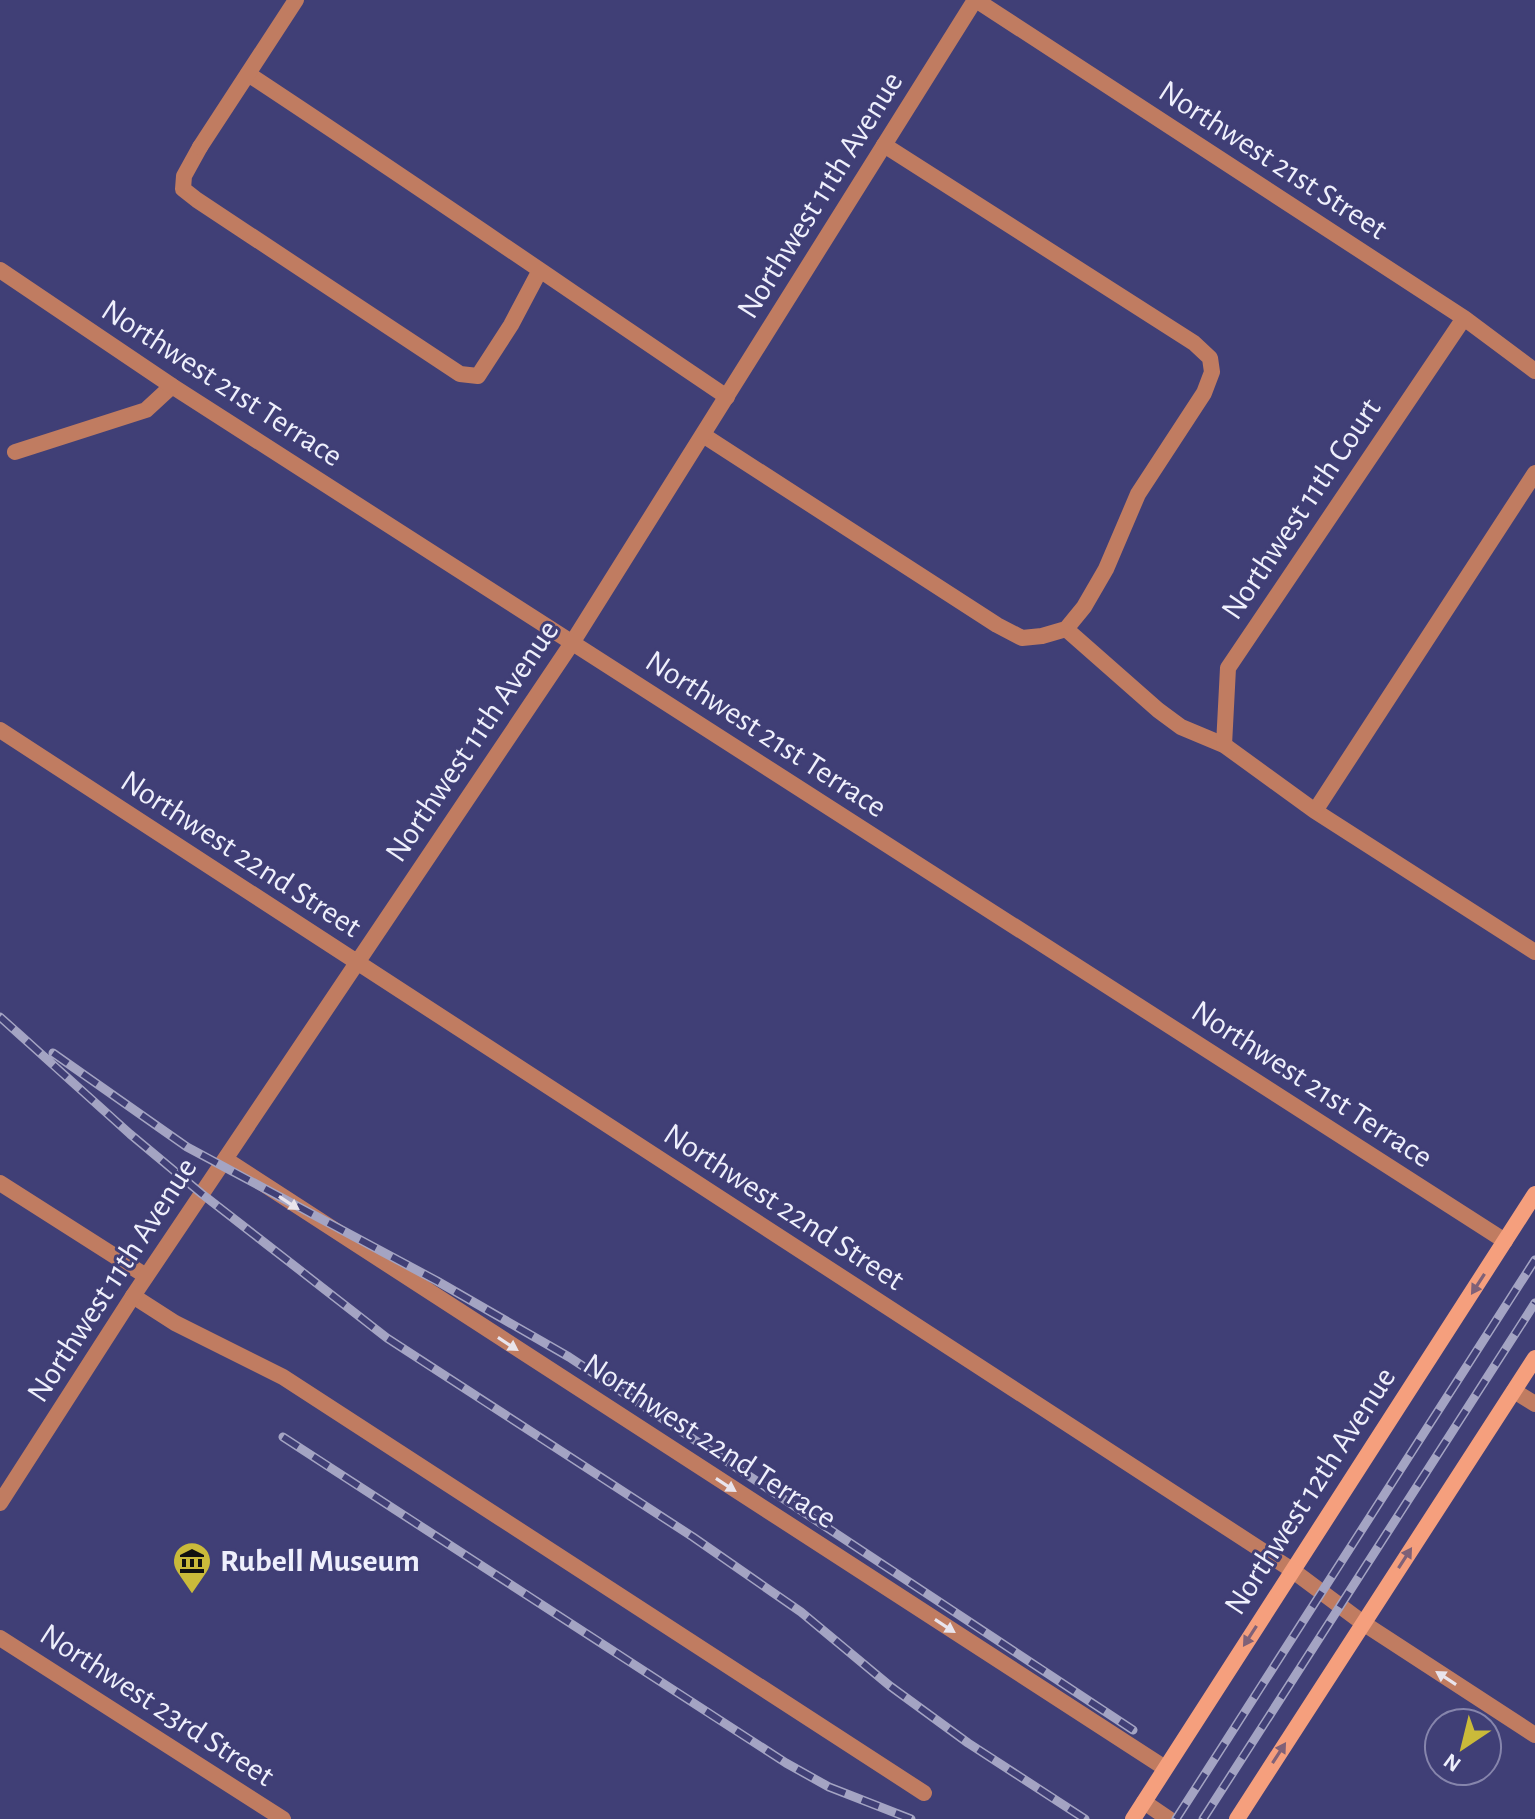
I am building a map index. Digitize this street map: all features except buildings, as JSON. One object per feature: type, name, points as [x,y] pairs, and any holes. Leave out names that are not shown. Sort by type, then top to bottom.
[{"type":"main road","name":"Northwest 12th Avenue","points":[[1133,1819],[1535,1194]]},
{"type":"main road","points":[[1237,1819],[1535,1358]]},
{"type":"street","points":[[296,0],[200,147],[184,176],[183,189],[460,374],[478,376],[511,325],[539,272]]},
{"type":"street","name":"Northwest 11th Avenue","points":[[0,1503],[146,1276],[572,643],[976,0]]},
{"type":"street","name":"Northwest 21st Street","points":[[976,0],[1464,318],[1535,371]]},
{"type":"street","points":[[248,74],[727,397]]},
{"type":"street","points":[[703,435],[997,625],[1022,638],[1066,629],[1084,607],[1106,569],[1138,494],[1204,393],[1212,372],[1210,358],[1194,343],[884,145]]},
{"type":"street","name":"Northwest 21st Terrace","points":[[0,270],[172,386],[1505,1241]]},
{"type":"street","name":"Northwest 11th Court","points":[[1224,745],[1228,668],[1464,318]]},
{"type":"street","points":[[15,452],[146,410],[172,386]]},
{"type":"street","points":[[1315,811],[1535,473]]},
{"type":"street","points":[[1066,629],[1181,727],[1224,745],[1315,811],[1535,952]]},
{"type":"street","name":"Northwest 22nd Street","points":[[0,730],[1292,1570],[1363,1623],[1535,1735]]},
{"type":"street","name":"Northwest 22nd Terrace","points":[[225,1159],[1165,1768]]},
{"type":"street","points":[[0,1183],[146,1276]]},
{"type":"street","points":[[133,1296],[175,1323],[283,1377],[924,1793]]},
{"type":"street","points":[[1514,1391],[1535,1404]]},
{"type":"street","name":"Northwest 23rd Street","points":[[0,1638],[283,1819]]},
{"type":"street","points":[[1144,1802],[1169,1819]]},
{"type":"railway","points":[[0,1017],[202,1194],[387,1338],[693,1537],[801,1612],[890,1686],[968,1743],[1085,1819]]},
{"type":"railway","points":[[53,1053],[187,1147],[437,1281],[569,1357],[1133,1730]]},
{"type":"railway","points":[[1176,1819],[1535,1260]]},
{"type":"railway","points":[[1203,1819],[1535,1303]]},
{"type":"railway","points":[[283,1437],[786,1763],[829,1787],[911,1819]]},
{"type":"place","name":"Rubell Museum","points":[[192,1595]]}]
